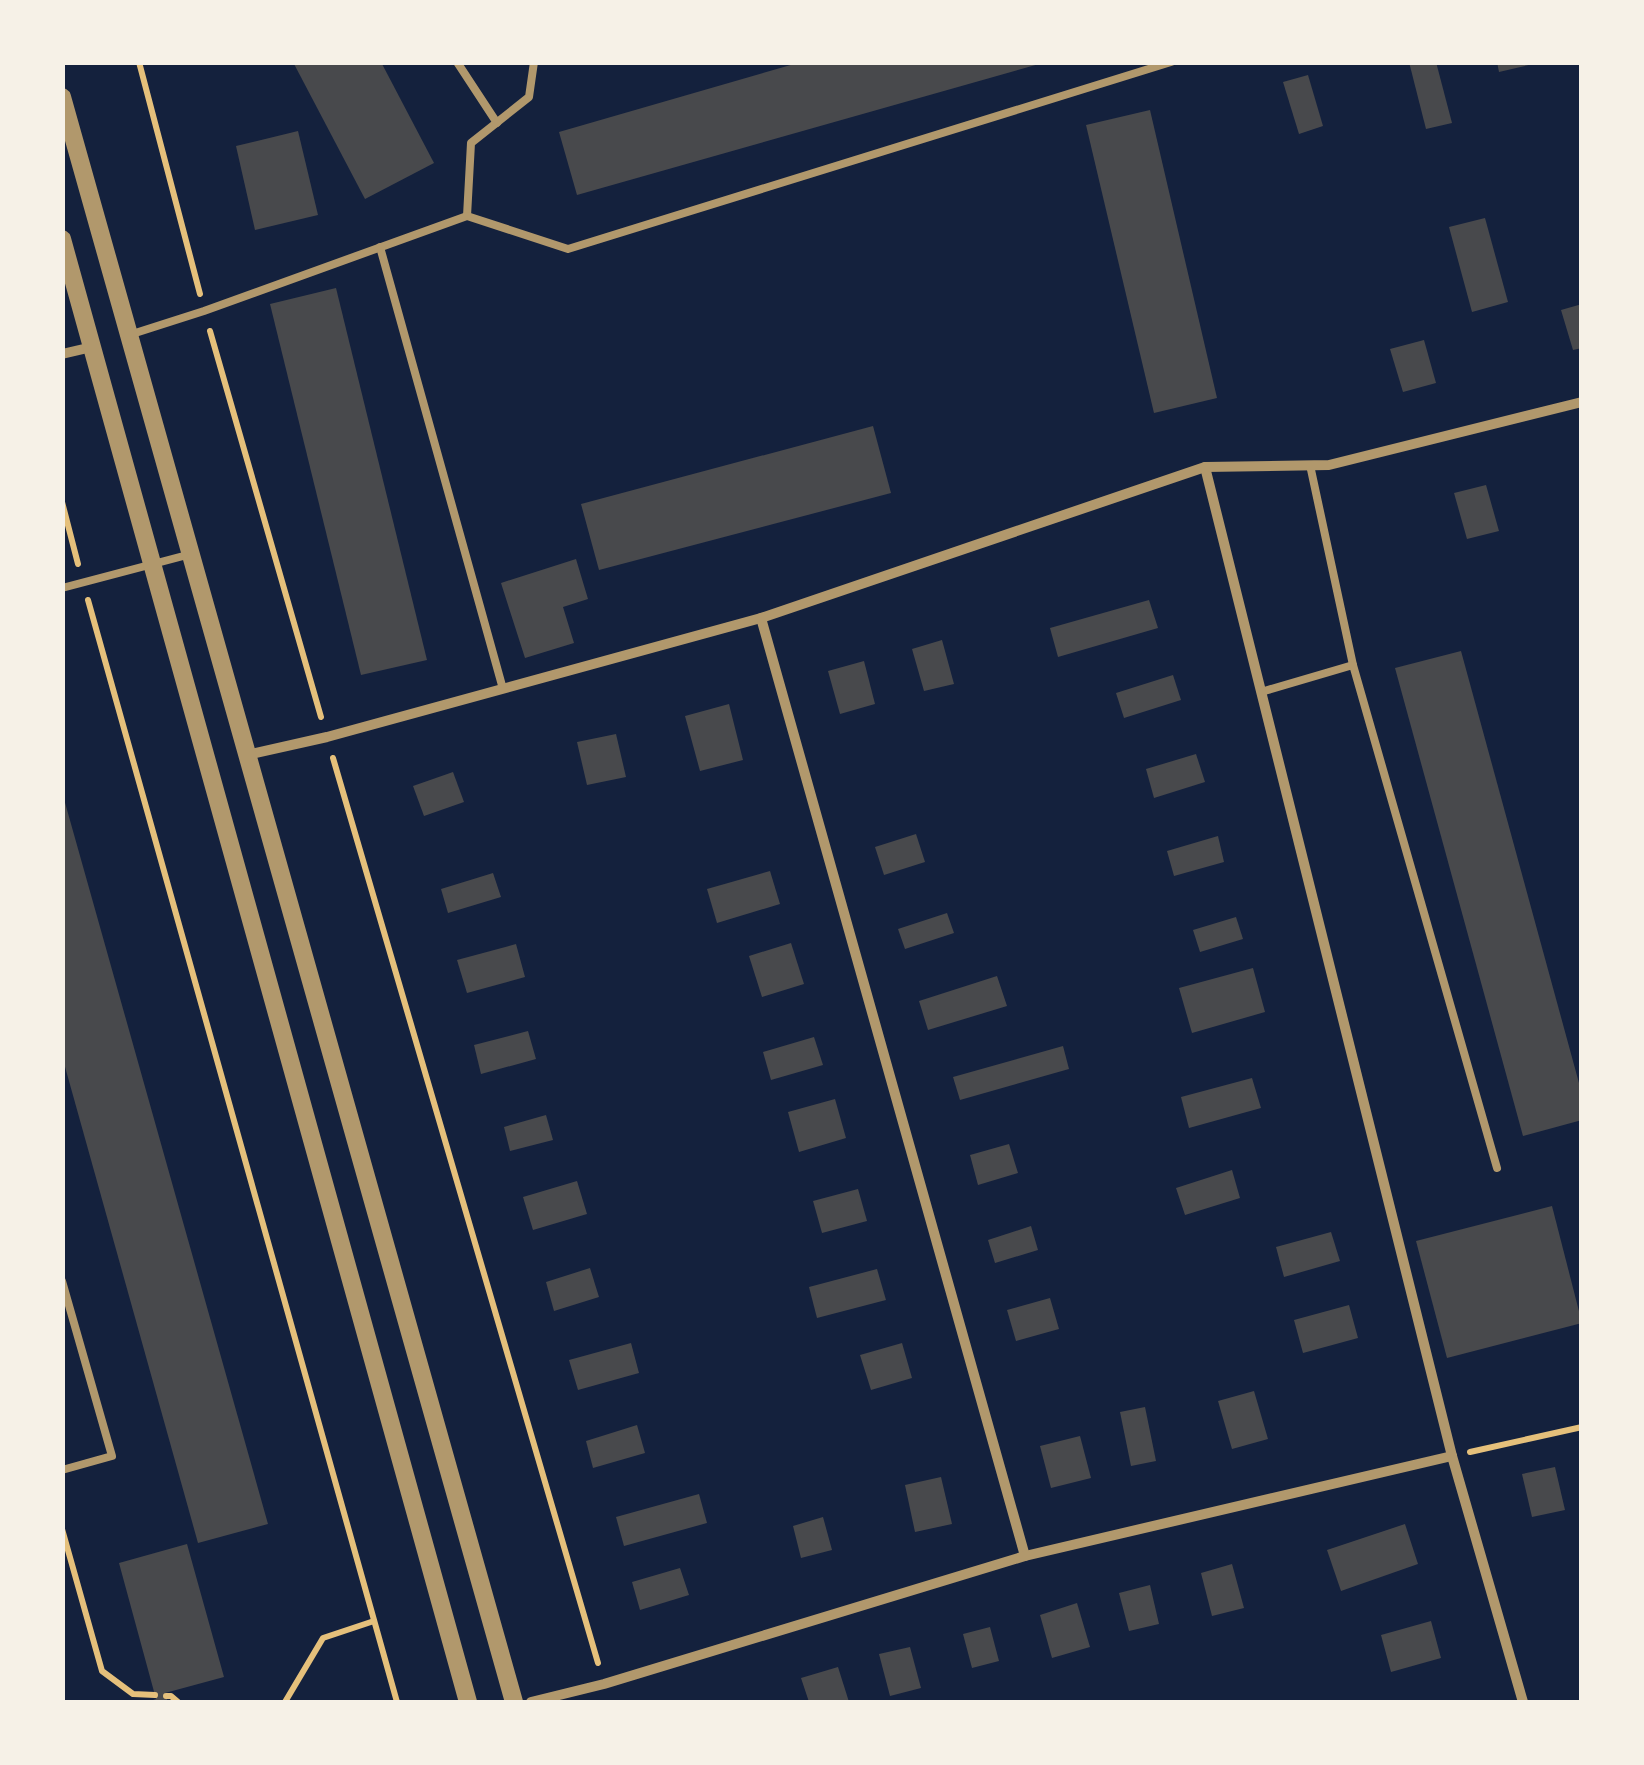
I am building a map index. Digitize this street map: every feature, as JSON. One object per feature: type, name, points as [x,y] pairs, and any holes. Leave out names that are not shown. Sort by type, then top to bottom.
[{"type":"street","points":[[62,97],[514,1702]]},
{"type":"street","points":[[62,239],[468,1702]]},
{"type":"street","points":[[62,354],[92,347]]},
{"type":"street","points":[[247,755],[762,618],[1205,467],[1329,465],[1582,402]]},
{"type":"street","points":[[1205,467],[1452,1456],[1523,1702]]},
{"type":"street","points":[[762,618],[1025,1556]]},
{"type":"street","points":[[531,1702],[604,1684],[1025,1556],[1452,1456]]},
{"type":"lane","points":[[457,62],[496,123]]},
{"type":"lane","points":[[467,216],[470,143],[529,97],[534,62]]},
{"type":"lane","points":[[129,335],[467,216],[568,249],[1171,62]]},
{"type":"lane","points":[[380,247],[503,689]]},
{"type":"lane","points":[[1310,465],[1352,665],[1497,1168]]},
{"type":"lane","points":[[62,588],[191,554]]},
{"type":"lane","points":[[1261,692],[1352,665]]},
{"type":"lane","points":[[62,1281],[112,1456],[62,1470]]},
{"type":"path","points":[[139,62],[204,311],[326,737],[604,1684]]},
{"type":"path","points":[[62,502],[397,1702]]},
{"type":"path","points":[[1452,1456],[1582,1427]]},
{"type":"path","points":[[62,1529],[102,1671],[133,1694],[155,1696]]},
{"type":"path","points":[[284,1702],[323,1638],[374,1622]]},
{"type":"path","points":[[166,1696],[178,1702]]},
{"type":"building","points":[[293,62],[381,62],[434,163],[365,199]]},
{"type":"building","points":[[801,62],[1039,64],[577,195],[559,132]]},
{"type":"building","points":[[1409,62],[1436,62],[1452,123],[1426,129]]},
{"type":"building","points":[[1497,62],[1533,62],[1533,64],[1499,72]]},
{"type":"building","points":[[1308,75],[1323,126],[1299,134],[1283,82]]},
{"type":"building","points":[[1150,110],[1217,398],[1154,413],[1086,125]]},
{"type":"building","points":[[298,131],[318,215],[255,230],[236,146]]},
{"type":"building","points":[[1485,218],[1508,302],[1472,312],[1449,227]]},
{"type":"building","points":[[336,288],[427,660],[361,675],[270,304]]},
{"type":"building","points":[[1582,304],[1582,348],[1573,350],[1561,310]]},
{"type":"building","points":[[1424,340],[1436,383],[1403,392],[1390,349]]},
{"type":"building","points":[[873,426],[891,493],[599,570],[581,504]]},
{"type":"building","points":[[1486,485],[1499,531],[1467,539],[1454,493]]},
{"type":"building","points":[[576,559],[588,599],[563,607],[574,643],[525,658],[501,583]]},
{"type":"building","points":[[1149,600],[1158,628],[1058,657],[1050,628]]},
{"type":"building","points":[[942,640],[954,684],[924,691],[912,649]]},
{"type":"building","points":[[1461,651],[1582,1094],[1582,1120],[1523,1136],[1395,668]]},
{"type":"building","points":[[864,661],[875,704],[840,714],[828,671]]},
{"type":"building","points":[[1173,675],[1181,700],[1124,718],[1116,693]]},
{"type":"building","points":[[729,704],[743,760],[700,771],[685,716]]},
{"type":"building","points":[[616,734],[626,777],[587,785],[577,742]]},
{"type":"building","points":[[1196,754],[1205,782],[1154,798],[1146,769]]},
{"type":"building","points":[[453,772],[464,802],[424,816],[413,786]]},
{"type":"building","points":[[62,792],[268,1524],[198,1543],[62,1056]]},
{"type":"building","points":[[916,834],[925,862],[884,875],[875,847]]},
{"type":"building","points":[[1218,836],[1224,862],[1174,876],[1167,851]]},
{"type":"building","points":[[770,871],[780,904],[717,923],[707,889]]},
{"type":"building","points":[[493,873],[501,897],[448,913],[441,889]]},
{"type":"building","points":[[947,913],[954,933],[905,949],[898,929]]},
{"type":"building","points":[[1236,917],[1243,939],[1200,952],[1193,930]]},
{"type":"building","points":[[791,943],[804,984],[762,997],[749,956]]},
{"type":"building","points":[[516,944],[525,977],[467,993],[457,960]]},
{"type":"building","points":[[1253,968],[1265,1012],[1192,1033],[1179,988]]},
{"type":"building","points":[[997,976],[1007,1006],[928,1030],[919,1001]]},
{"type":"building","points":[[528,1031],[536,1059],[481,1074],[474,1045]]},
{"type":"building","points":[[814,1037],[823,1065],[771,1080],[763,1052]]},
{"type":"building","points":[[1063,1046],[1069,1069],[960,1100],[953,1077]]},
{"type":"building","points":[[1252,1078],[1261,1108],[1189,1128],[1181,1097]]},
{"type":"building","points":[[835,1099],[846,1138],[799,1152],[788,1112]]},
{"type":"building","points":[[546,1115],[553,1140],[510,1151],[504,1127]]},
{"type":"building","points":[[1009,1144],[1018,1173],[978,1185],[970,1155]]},
{"type":"building","points":[[1232,1170],[1240,1198],[1185,1215],[1176,1188]]},
{"type":"building","points":[[577,1181],[587,1214],[533,1230],[523,1197]]},
{"type":"building","points":[[858,1189],[867,1221],[822,1233],[813,1201]]},
{"type":"building","points":[[1552,1206],[1582,1323],[1447,1358],[1416,1241]]},
{"type":"building","points":[[1031,1226],[1038,1250],[995,1263],[988,1240]]},
{"type":"building","points":[[1331,1232],[1340,1261],[1284,1277],[1276,1247]]},
{"type":"building","points":[[590,1268],[599,1297],[554,1311],[546,1282]]},
{"type":"building","points":[[877,1269],[886,1300],[817,1318],[809,1287]]},
{"type":"building","points":[[1050,1298],[1059,1329],[1016,1341],[1007,1310]]},
{"type":"building","points":[[1349,1305],[1358,1338],[1303,1353],[1294,1320]]},
{"type":"building","points":[[631,1343],[639,1373],[578,1390],[569,1360]]},
{"type":"building","points":[[902,1343],[912,1378],[871,1390],[860,1355]]},
{"type":"building","points":[[1254,1391],[1268,1439],[1232,1449],[1218,1401]]},
{"type":"building","points":[[1145,1407],[1156,1461],[1131,1466],[1120,1412]]},
{"type":"building","points":[[637,1425],[645,1453],[593,1468],[586,1441]]},
{"type":"building","points":[[1080,1436],[1091,1478],[1051,1488],[1040,1446]]},
{"type":"building","points":[[1555,1467],[1565,1510],[1532,1517],[1522,1474]]},
{"type":"building","points":[[941,1477],[952,1524],[915,1532],[905,1485]]},
{"type":"building","points":[[699,1494],[707,1523],[624,1546],[616,1517]]},
{"type":"building","points":[[823,1517],[832,1550],[801,1558],[793,1526]]},
{"type":"building","points":[[1405,1524],[1418,1564],[1341,1591],[1327,1550]]},
{"type":"building","points":[[187,1544],[224,1677],[165,1693],[168,1702],[147,1702],[156,1699],[119,1563]]},
{"type":"building","points":[[1232,1564],[1244,1608],[1212,1616],[1201,1573]]},
{"type":"building","points":[[680,1568],[689,1595],[640,1610],[632,1582]]},
{"type":"building","points":[[1150,1585],[1159,1624],[1129,1631],[1119,1593]]},
{"type":"building","points":[[1077,1603],[1090,1647],[1052,1658],[1040,1615]]},
{"type":"building","points":[[1431,1621],[1441,1658],[1391,1672],[1381,1635]]},
{"type":"building","points":[[990,1627],[999,1661],[972,1668],[963,1634]]},
{"type":"building","points":[[910,1647],[921,1688],[890,1696],[879,1654]]},
{"type":"building","points":[[838,1667],[849,1702],[809,1702],[801,1678]]}]
